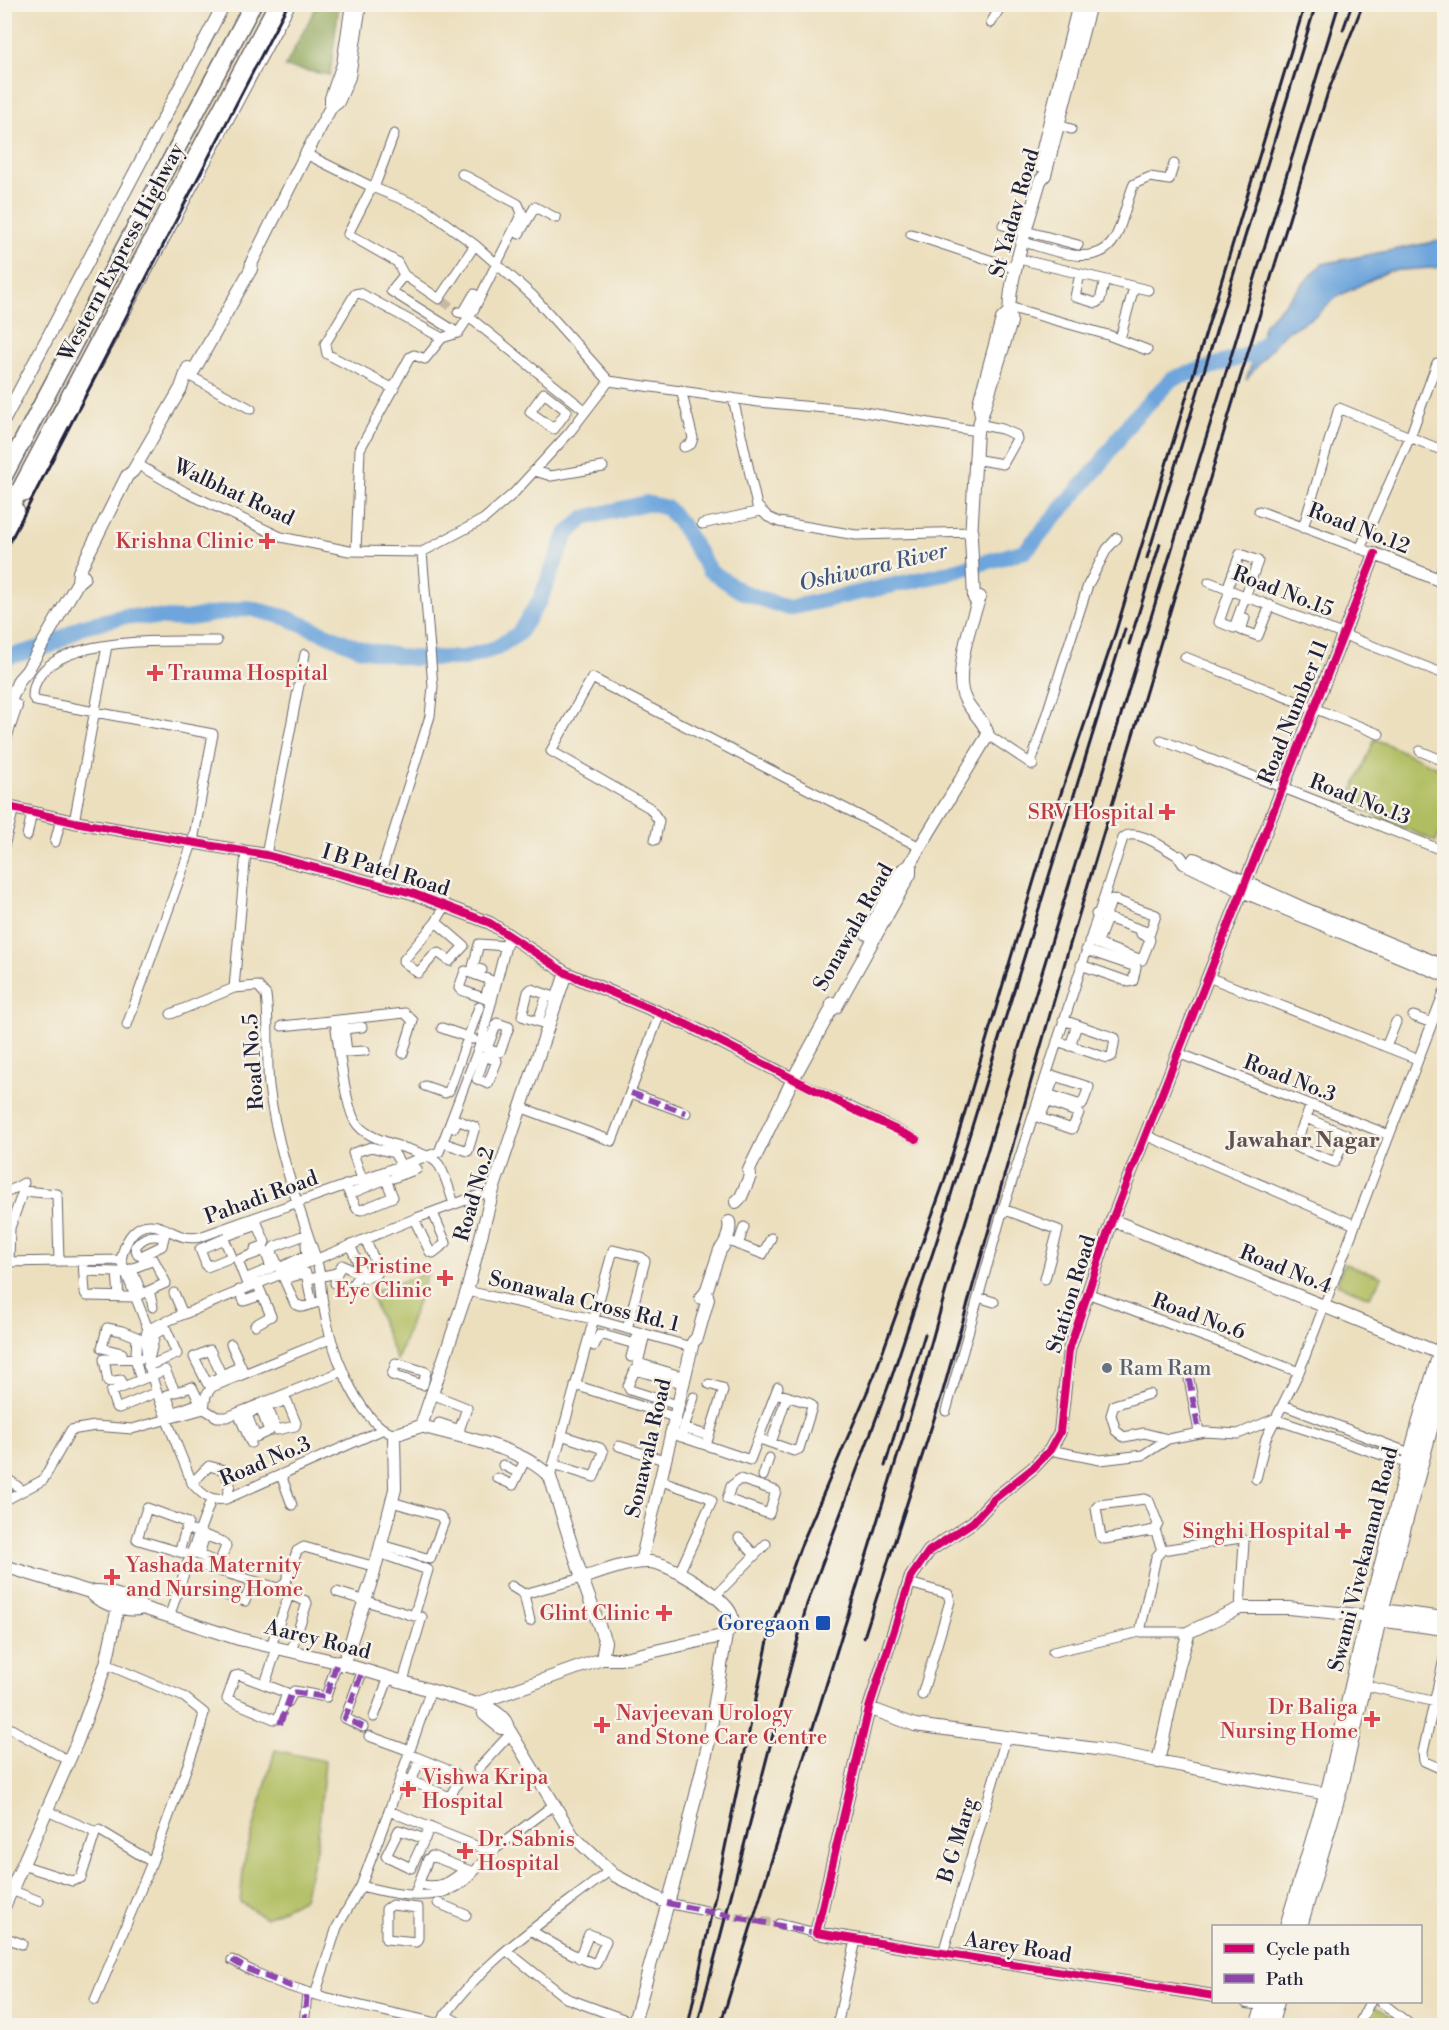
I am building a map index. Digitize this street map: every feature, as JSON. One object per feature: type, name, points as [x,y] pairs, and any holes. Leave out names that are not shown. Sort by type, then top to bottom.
[{"type":"highway","name":"Western Express Highway","points":[[4,476],[253,4]]},
{"type":"highway","name":"Western Express Highway","points":[[4,520],[277,4]]},
{"type":"main road","name":"Swami Vivekanand Road","points":[[1287,1925],[1326,1794],[1411,1459],[1443,1350]]},
{"type":"main road","name":"Swami Vivekanand Road","points":[[1300,1925],[1341,1786],[1364,1685],[1372,1614],[1440,1412],[1444,1378]]},
{"type":"main road","points":[[1257,2025],[1271,2003]]},
{"type":"main road","points":[[1270,2025],[1271,2003]]},
{"type":"street","points":[[4,420],[224,4]]},
{"type":"street","points":[[4,537],[289,4]]},
{"type":"street","points":[[352,4],[353,36]]},
{"type":"street","points":[[4,716],[19,680],[30,666],[78,582],[79,572],[102,522],[127,476],[135,468],[188,375],[188,368],[211,334],[244,267],[252,262],[331,107],[338,102],[360,4]]},
{"type":"street","points":[[991,23],[1002,4]]},
{"type":"street","points":[[1071,129],[1054,124],[1079,4]]},
{"type":"street","name":"St Yadav Road","points":[[988,735],[986,727],[964,699],[961,676],[977,600],[974,459],[979,423],[987,405],[1011,322],[1008,310],[1018,264],[1040,181],[1045,175],[1054,124],[1090,4]]},
{"type":"street","points":[[394,134],[373,187],[348,234],[397,262],[404,275],[441,300],[475,244]]},
{"type":"street","points":[[306,154],[373,187],[426,209],[475,244],[533,296],[609,381],[733,398],[979,423],[1016,435],[1017,439],[1004,465],[974,459]]},
{"type":"street","points":[[1002,225],[1069,255],[1095,254],[1105,250],[1117,234],[1134,184],[1150,177],[1174,181],[1174,164]]},
{"type":"street","points":[[462,174],[518,204],[522,213],[519,234]]},
{"type":"street","points":[[356,551],[360,449],[410,357],[425,359],[442,338],[458,333],[522,222],[536,207],[556,218]]},
{"type":"street","points":[[911,234],[1018,264],[1080,274],[1148,290]]},
{"type":"street","points":[[1025,237],[1078,245]]},
{"type":"street","points":[[1080,274],[1075,297],[1096,303],[1100,300],[1105,280]]},
{"type":"street","points":[[404,275],[392,293],[458,333]]},
{"type":"street","points":[[1120,339],[1134,287]]},
{"type":"street","points":[[394,389],[324,351],[325,344],[355,294],[364,294],[442,338]]},
{"type":"street","points":[[459,312],[462,314],[470,310],[474,294]]},
{"type":"street","points":[[470,310],[586,411]]},
{"type":"street","points":[[1008,310],[1120,339],[1147,350]]},
{"type":"street","points":[[1360,549],[1410,436],[1437,363]]},
{"type":"street","points":[[188,375],[251,409]]},
{"type":"street","name":"Walbhat Road","points":[[135,468],[281,537],[356,551],[422,552],[484,519],[535,471],[609,381]]},
{"type":"street","points":[[681,390],[693,438],[691,444],[684,447]]},
{"type":"street","points":[[733,398],[757,506],[779,522],[856,535],[974,536]]},
{"type":"street","points":[[1304,528],[1339,408],[1444,451]]},
{"type":"street","points":[[558,423],[569,432]]},
{"type":"street","points":[[535,471],[551,476],[603,466]]},
{"type":"street","points":[[702,524],[761,511]]},
{"type":"street","name":"Road No.12","points":[[1259,511],[1441,581]]},
{"type":"street","points":[[988,735],[1032,764],[1088,585],[1107,549],[1118,538]]},
{"type":"street","points":[[378,882],[426,733],[433,686],[422,552]]},
{"type":"street","points":[[1249,598],[1234,628],[1219,623],[1228,589],[1242,554],[1259,562],[1242,631],[1258,636],[1269,608]]},
{"type":"street","name":"Road Number 11","points":[[1178,1053],[1375,554]]},
{"type":"street","points":[[1441,581],[1444,563]]},
{"type":"street","name":"Road No.15","points":[[1209,582],[1269,608],[1444,674]]},
{"type":"street","points":[[127,1025],[193,841],[213,734],[36,701],[33,693],[37,675],[54,660],[70,652],[107,646],[217,641]]},
{"type":"street","points":[[74,822],[107,646]]},
{"type":"street","points":[[266,855],[305,654]]},
{"type":"street","points":[[1185,657],[1379,734]]},
{"type":"street","points":[[4,741],[30,666]]},
{"type":"street","points":[[655,840],[659,821],[650,808],[551,751],[592,678],[920,847]]},
{"type":"street","name":"Sonawala Road","points":[[641,1562],[664,1460],[678,1433],[675,1411],[692,1345],[691,1336],[701,1298],[706,1293],[728,1245],[718,1244],[736,1202],[735,1195],[793,1079],[831,1010],[831,1004],[874,920],[902,870],[910,865],[988,735]]},
{"type":"street","name":"Road No.13","points":[[1161,740],[1444,851]]},
{"type":"street","points":[[1420,751],[1444,761]]},
{"type":"street","points":[[4,846],[9,807]]},
{"type":"street","name":"I B Patel Road","points":[[9,807],[74,822],[266,855],[378,882],[490,923],[505,942],[566,973],[660,1013],[793,1079]]},
{"type":"street","points":[[27,836],[32,812]]},
{"type":"street","points":[[55,842],[61,819]]},
{"type":"street","points":[[946,1411],[1003,1209],[1044,1093],[1063,1020],[1081,965],[1101,917],[1123,838],[1132,833],[1180,857],[1184,863],[1352,933],[1444,975]]},
{"type":"street","points":[[171,1014],[234,988],[246,852]]},
{"type":"street","points":[[1243,887],[1305,909],[1352,933]]},
{"type":"street","points":[[1101,917],[1149,933],[1156,915],[1112,898],[1106,899]]},
{"type":"street","points":[[436,922],[464,946],[450,961],[439,953],[435,954],[418,973],[404,961],[436,922],[445,906]]},
{"type":"street","points":[[1091,945],[1140,959],[1144,957],[1149,937],[1101,917]]},
{"type":"street","points":[[1370,941],[1444,966]]},
{"type":"street","points":[[341,1024],[354,1120],[370,1134],[412,1153],[431,1156],[439,1152],[446,1144],[483,1045],[489,1000],[505,942],[480,943],[473,966],[496,974]]},
{"type":"street","points":[[1081,965],[1131,982],[1137,970],[1136,967],[1100,955],[1091,945]]},
{"type":"street","points":[[1096,970],[1100,955]]},
{"type":"street","points":[[489,1000],[461,990],[459,986],[465,971],[489,979],[493,984]]},
{"type":"street","name":"Road No.2","points":[[421,1426],[430,1386],[467,1291],[493,1190],[520,1107],[543,1023],[552,996],[566,973]]},
{"type":"street","points":[[1208,977],[1417,1059]]},
{"type":"street","name":"Road No.5","points":[[234,988],[258,986],[264,990],[267,1000],[269,1086],[282,1150],[305,1235],[321,1276],[322,1301],[330,1339],[343,1371],[370,1415],[389,1432]]},
{"type":"street","points":[[543,1023],[521,1015],[528,992],[531,989],[552,996]]},
{"type":"street","points":[[1256,1479],[1266,1438],[1299,1372],[1353,1224],[1444,992]]},
{"type":"street","points":[[425,1086],[447,1094],[479,1007]]},
{"type":"street","points":[[282,1026],[341,1024],[405,1013],[410,1015],[413,1021],[403,1053]]},
{"type":"street","points":[[520,1107],[612,1140],[660,1013]]},
{"type":"street","points":[[1413,1016],[1432,1023]]},
{"type":"street","points":[[1057,1041],[1107,1058],[1112,1056],[1115,1038],[1063,1020]]},
{"type":"street","points":[[1386,1047],[1396,1022]]},
{"type":"street","points":[[341,1024],[362,1027]]},
{"type":"street","points":[[341,1024],[347,1052],[365,1051]]},
{"type":"street","points":[[1070,1046],[1077,1025]]},
{"type":"street","points":[[442,1028],[469,1037],[483,1045]]},
{"type":"street","name":"Road No.3","points":[[1178,1053],[1389,1135]]},
{"type":"street","name":"Station Road","points":[[909,1583],[918,1563],[929,1551],[973,1522],[1050,1450],[1060,1432],[1069,1350],[1112,1220],[1178,1053]]},
{"type":"street","points":[[455,1076],[468,1080]]},
{"type":"street","points":[[793,1079],[916,1139]]},
{"type":"street","points":[[631,1093],[686,1113]]},
{"type":"street","points":[[1306,1118],[1347,1136],[1335,1162],[1298,1149],[1295,1145],[1311,1105]]},
{"type":"street","points":[[1340,1131],[1345,1118]]},
{"type":"street","points":[[446,1144],[468,1151],[475,1127],[457,1120],[453,1124]]},
{"type":"street","points":[[1145,1135],[1353,1224]]},
{"type":"street","points":[[361,1177],[354,1151],[371,1147],[393,1152],[403,1165],[417,1169]]},
{"type":"street","points":[[431,1156],[440,1166],[454,1204]]},
{"type":"street","name":"Pahadi Road","points":[[121,1260],[128,1236],[135,1231],[147,1227],[183,1238],[217,1236],[297,1203],[347,1190],[361,1177],[386,1173],[431,1156]]},
{"type":"street","points":[[386,1173],[394,1195],[392,1198],[360,1210],[347,1190],[386,1173]]},
{"type":"street","points":[[4,1194],[24,1183]]},
{"type":"street","points":[[419,1228],[454,1204],[493,1190]]},
{"type":"street","points":[[58,1261],[57,1194],[23,1191],[10,1228],[7,1262],[58,1261],[125,1272],[155,1260],[166,1281],[145,1300],[86,1296],[84,1266]]},
{"type":"street","points":[[1003,1209],[1058,1230],[1045,1279]]},
{"type":"street","points":[[301,1261],[352,1248],[414,1219],[435,1217]]},
{"type":"street","points":[[414,1219],[430,1252],[433,1253],[447,1243],[435,1217]]},
{"type":"street","name":"Road No.4","points":[[1112,1220],[1323,1306],[1443,1350]]},
{"type":"street","points":[[227,1231],[236,1254],[239,1255],[264,1245],[257,1221]]},
{"type":"street","points":[[744,1227],[728,1245],[763,1254],[771,1238]]},
{"type":"street","points":[[203,1404],[173,1412],[147,1369],[153,1339],[165,1325],[183,1314],[252,1283],[281,1273],[301,1261],[309,1252],[305,1235],[273,1247],[272,1252],[281,1273],[295,1304],[303,1307],[322,1301]]},
{"type":"street","points":[[217,1236],[225,1239],[231,1258],[207,1267],[199,1250],[217,1236]]},
{"type":"street","points":[[200,1237],[204,1247]]},
{"type":"street","points":[[352,1248],[365,1278],[377,1274],[379,1270],[366,1242]]},
{"type":"street","points":[[550,1477],[611,1253],[615,1250],[645,1261],[627,1329]]},
{"type":"street","points":[[84,1266],[121,1260],[125,1272],[145,1300],[148,1329],[147,1369],[169,1420]]},
{"type":"street","points":[[119,1297],[125,1272]]},
{"type":"street","points":[[281,1273],[303,1272],[309,1280],[312,1304]]},
{"type":"street","points":[[309,1280],[337,1273]]},
{"type":"street","points":[[252,1283],[262,1295],[271,1318],[255,1325]]},
{"type":"street","points":[[252,1283],[246,1301],[262,1295]]},
{"type":"street","name":"Sonawala Cross Rd. 1","points":[[467,1291],[593,1319],[692,1345]]},
{"type":"street","points":[[174,1293],[183,1314]]},
{"type":"street","name":"Road No.6","points":[[1087,1293],[1299,1372]]},
{"type":"street","points":[[978,1297],[994,1302]]},
{"type":"street","points":[[148,1329],[165,1325]]},
{"type":"street","points":[[147,1369],[177,1354],[165,1325]]},
{"type":"street","points":[[631,1357],[642,1333]]},
{"type":"street","points":[[642,1333],[638,1363],[683,1380]]},
{"type":"street","points":[[594,1346],[600,1334],[635,1344]]},
{"type":"street","points":[[224,1378],[210,1350],[195,1355],[205,1382],[211,1384],[224,1378],[243,1369],[330,1339]]},
{"type":"street","points":[[231,1344],[243,1369]]},
{"type":"street","points":[[216,1350],[224,1378]]},
{"type":"street","points":[[147,1369],[165,1370],[173,1387]]},
{"type":"street","points":[[147,1369],[192,1387],[203,1404],[222,1418],[239,1416],[343,1371]]},
{"type":"street","points":[[675,1411],[630,1390],[628,1386],[635,1370],[683,1380]]},
{"type":"street","points":[[1189,1379],[1199,1432]]},
{"type":"street","points":[[4,1502],[43,1480],[71,1430],[94,1426],[132,1429],[169,1420],[203,1404],[211,1384]]},
{"type":"street","points":[[575,1384],[675,1411]]},
{"type":"street","points":[[709,1384],[722,1388],[723,1391],[709,1443]]},
{"type":"street","points":[[430,1386],[466,1407],[459,1433]]},
{"type":"street","points":[[741,1478],[777,1492],[769,1514],[727,1499],[732,1484],[741,1478],[760,1439],[777,1390],[811,1405],[809,1419],[798,1451],[760,1439]]},
{"type":"street","points":[[1149,1394],[1114,1405],[1111,1415],[1116,1431],[1124,1437],[1144,1433],[1168,1439]]},
{"type":"street","points":[[771,1443],[787,1396]]},
{"type":"street","points":[[694,1397],[678,1433],[750,1458],[768,1460],[763,1476]]},
{"type":"street","points":[[263,1405],[276,1430],[295,1426],[296,1423],[287,1401],[280,1399]]},
{"type":"street","points":[[1283,1405],[1411,1459]]},
{"type":"street","points":[[239,1416],[251,1443]]},
{"type":"street","points":[[1050,1450],[1100,1460],[1143,1455],[1168,1439],[1199,1432],[1238,1434],[1274,1419],[1411,1459]]},
{"type":"street","name":"Road No.3","points":[[169,1420],[200,1493],[220,1498],[389,1432]]},
{"type":"street","points":[[438,1423],[541,1467],[550,1477],[605,1642],[620,1659]]},
{"type":"street","points":[[709,1443],[720,1423]]},
{"type":"street","points":[[280,1724],[292,1692],[326,1696],[364,1602],[376,1567],[395,1489],[389,1432],[421,1426],[459,1433]]},
{"type":"street","points":[[553,1464],[593,1478],[596,1476],[603,1452],[602,1449],[561,1435]]},
{"type":"street","points":[[619,1446],[664,1460]]},
{"type":"street","points":[[497,1478],[513,1485],[525,1460]]},
{"type":"street","points":[[503,1465],[519,1473]]},
{"type":"street","points":[[169,1617],[189,1558],[220,1498],[230,1485],[224,1470],[209,1466],[195,1481]]},
{"type":"street","points":[[281,1475],[292,1505]]},
{"type":"street","points":[[4,1476],[22,1490]]},
{"type":"street","points":[[659,1480],[708,1497],[712,1501],[680,1573]]},
{"type":"street","points":[[1155,1530],[1105,1539],[1101,1537],[1096,1508],[1099,1505],[1145,1499],[1149,1501],[1158,1524],[1155,1530],[1162,1550]]},
{"type":"street","points":[[380,1549],[429,1559],[444,1522],[440,1516],[392,1502]]},
{"type":"street","points":[[179,1552],[188,1529],[187,1521],[150,1508],[145,1511],[137,1539],[278,1588],[285,1584],[297,1551],[304,1547],[376,1567]]},
{"type":"street","points":[[188,1529],[225,1544],[221,1562],[211,1565]]},
{"type":"street","points":[[202,1534],[198,1554],[211,1565]]},
{"type":"street","points":[[739,1538],[755,1555]]},
{"type":"street","points":[[1140,1632],[1156,1557],[1162,1550],[1240,1538],[1244,1542],[1240,1608]]},
{"type":"street","points":[[714,1597],[766,1544]]},
{"type":"street","points":[[337,1592],[414,1616],[429,1572],[380,1549]]},
{"type":"street","points":[[507,1951],[566,1998],[634,2024],[681,1857],[708,1745],[726,1635],[732,1625],[732,1616],[714,1597],[680,1573],[658,1563],[641,1562],[524,1594]]},
{"type":"street","name":"Aarey Road","points":[[4,1566],[90,1592],[94,1597],[119,1602],[135,1611],[143,1608],[291,1652],[431,1689],[480,1705]]},
{"type":"street","points":[[222,1594],[245,1600],[253,1581]]},
{"type":"street","points":[[779,1924],[816,1933],[869,1708],[909,1583],[948,1594],[950,1601],[922,1695]]},
{"type":"street","points":[[511,1586],[524,1594],[530,1621]]},
{"type":"street","points":[[265,1684],[286,1598],[289,1594],[307,1603],[291,1652]]},
{"type":"street","points":[[4,1906],[48,1811],[106,1665],[119,1602]]},
{"type":"street","points":[[1053,1652],[1140,1632],[1189,1632],[1240,1608],[1288,1608],[1444,1618]]},
{"type":"street","points":[[1372,1614],[1444,1629]]},
{"type":"street","points":[[403,1681],[422,1617]]},
{"type":"street","points":[[1158,1762],[1179,1665],[1189,1632]]},
{"type":"street","points":[[706,1911],[667,1903],[609,1871],[573,1836],[510,1730],[501,1728],[484,1714],[480,1705],[603,1659],[620,1659],[726,1635]]},
{"type":"street","points":[[603,1659],[605,1642]]},
{"type":"street","points":[[95,2000],[152,1862],[198,1737],[204,1713],[184,1698],[106,1665]]},
{"type":"street","points":[[1444,1665],[1440,1702],[1424,1752],[1424,1761],[1444,1770]]},
{"type":"street","points":[[363,1670],[345,1718],[363,1726]]},
{"type":"street","points":[[238,1675],[265,1684],[287,1693],[276,1720],[227,1699],[238,1675]]},
{"type":"street","points":[[374,1717],[389,1677]]},
{"type":"street","points":[[1364,1685],[1440,1702]]},
{"type":"street","points":[[304,2025],[311,1993],[337,1927],[361,1886],[431,1689]]},
{"type":"street","points":[[869,1708],[915,1725],[1096,1749],[1326,1794]]},
{"type":"street","points":[[4,1725],[69,1761]]},
{"type":"street","points":[[478,1769],[510,1730]]},
{"type":"street","points":[[369,1736],[453,1772],[460,1778],[451,1797],[400,1780]]},
{"type":"street","name":"B G Marg","points":[[943,1953],[1006,1738]]},
{"type":"street","points":[[411,1782],[420,1759]]},
{"type":"street","points":[[400,1780],[445,1800]]},
{"type":"street","points":[[361,1886],[393,1893],[448,1883],[469,1870],[555,1804]]},
{"type":"street","points":[[22,1865],[72,1881],[81,1878],[95,1834],[91,1830],[48,1811]]},
{"type":"street","points":[[389,1811],[492,1852]]},
{"type":"street","points":[[424,1839],[399,1830],[386,1856],[411,1868],[430,1827]]},
{"type":"street","points":[[99,1830],[152,1862]]},
{"type":"street","points":[[408,1905],[432,1856],[469,1870]]},
{"type":"street","points":[[415,1890],[441,1893],[459,1885],[469,1870]]},
{"type":"street","points":[[232,1960],[247,1969],[311,1993],[439,2025],[463,1991],[507,1951],[609,1871]]},
{"type":"street","points":[[12,1890],[39,1901]]},
{"type":"street","points":[[434,1914],[441,1893]]},
{"type":"street","points":[[438,1903],[466,1915]]},
{"type":"street","points":[[392,1905],[408,1905],[416,1907],[419,1912],[418,1940],[388,1940],[385,1935],[387,1908],[392,1905]]},
{"type":"street","points":[[532,1931],[579,1958]]},
{"type":"street","name":"Aarey Road","points":[[816,1933],[1212,1996]]},
{"type":"street","points":[[4,1936],[22,1944]]},
{"type":"street","points":[[837,2025],[856,1940]]},
{"type":"street","points":[[1358,2025],[1369,2003]]},
{"type":"street","points":[[1384,2003],[1412,2025]]},
{"type":"street","points":[[445,2015],[465,2025]]},
{"type":"green space","points":[[317,5],[339,5],[330,75],[285,67]]},
{"type":"green space","points":[[1375,739],[1444,770],[1444,822],[1436,842],[1347,803]]},
{"type":"green space","points":[[1344,1263],[1382,1277],[1370,1297],[1337,1284]]},
{"type":"green space","points":[[428,1272],[397,1361],[370,1293]]},
{"type":"green space","points":[[275,1750],[325,1761],[317,1845],[304,1898],[266,1918],[240,1902],[244,1862]]},
{"type":"green space","points":[[1374,2005],[1404,2025],[1365,2025]]},
{"type":"water","points":[[1444,240],[1444,267],[1389,271],[1336,297],[1317,315],[1283,334],[1246,380],[1265,324],[1322,264]]},
{"type":"waterway","name":"Oshiwara River","points":[[4,658],[51,645],[83,626],[126,616],[185,619],[248,608],[285,617],[361,649],[410,658],[464,658],[496,648],[518,634],[540,600],[566,535],[584,518],[646,503],[667,508],[681,524],[709,570],[740,591],[788,608],[940,575],[1025,551],[1099,466],[1131,421],[1172,379],[1254,353],[1271,337]]},
{"type":"tunnel","points":[[443,301],[458,312]]},
{"type":"tunnel","points":[[722,1914],[779,1924]]},
{"type":"railway","points":[[4,553],[288,4]]},
{"type":"railway","points":[[688,2026],[770,1631],[800,1548],[874,1376],[944,1182],[1052,820],[1115,634],[1305,4]]},
{"type":"railway","points":[[1147,558],[1316,4]]},
{"type":"railway","points":[[720,2026],[919,1387],[959,1243],[1339,4]]},
{"type":"railway","points":[[1343,30],[1352,4]]},
{"type":"railway","points":[[864,1637],[943,1391],[1068,951],[1238,385],[1328,92],[1363,4]]},
{"type":"railway","points":[[1129,644],[1160,544]]},
{"type":"railway","points":[[697,2026],[807,1604],[892,1376],[938,1237],[1125,629]]},
{"type":"railway","points":[[885,1466],[925,1334]]},
{"type":"marked path","points":[[631,1093],[686,1113]]},
{"type":"marked path","points":[[1189,1379],[1199,1432]]},
{"type":"marked path","points":[[280,1724],[292,1692],[326,1697],[337,1662]]},
{"type":"marked path","points":[[363,1670],[345,1718],[363,1727]]},
{"type":"marked path","points":[[667,1903],[816,1933]]},
{"type":"marked path","points":[[232,1960],[247,1969],[298,1989]]},
{"type":"marked path","points":[[304,2026],[307,1992]]},
{"type":"cycle path","points":[[1212,1996],[816,1933],[869,1708],[911,1577],[929,1551],[973,1522],[993,1500],[1033,1468],[1050,1450],[1060,1432],[1069,1350],[1112,1220],[1375,554]]},
{"type":"cycle path","points":[[4,806],[74,822],[266,855],[412,893],[490,923],[566,973],[688,1025],[916,1139]]},
{"type":"place","name":"Krishna Clinic","points":[[267,541]]},
{"type":"place","name":"Trauma Hospital","points":[[155,673]]},
{"type":"place","name":"SRV Hospital","points":[[1167,812]]},
{"type":"place","name":"Pristine Eye Clinic","points":[[445,1278]]},
{"type":"place","name":"Ram Ram","points":[[1107,1368]]},
{"type":"place","name":"Singhi Hospital","points":[[1343,1531]]},
{"type":"place","name":"Yashada Maternity and Nursing Home","points":[[112,1577]]},
{"type":"place","name":"Glint Clinic","points":[[664,1613]]},
{"type":"place","name":"Goregaon","points":[[823,1623]]},
{"type":"place","name":"Dr Baliga Nursing Home","points":[[1372,1719]]},
{"type":"place","name":"Navjeevan Urology and Stone Care Centre","points":[[602,1725]]},
{"type":"place","name":"Vishwa Kripa Hospital","points":[[408,1789]]},
{"type":"place","name":"Dr. Sabnis Hospital","points":[[465,1851]]},
{"type":"district","name":"Jawahar Nagar","points":[[1304,1139]]}]
